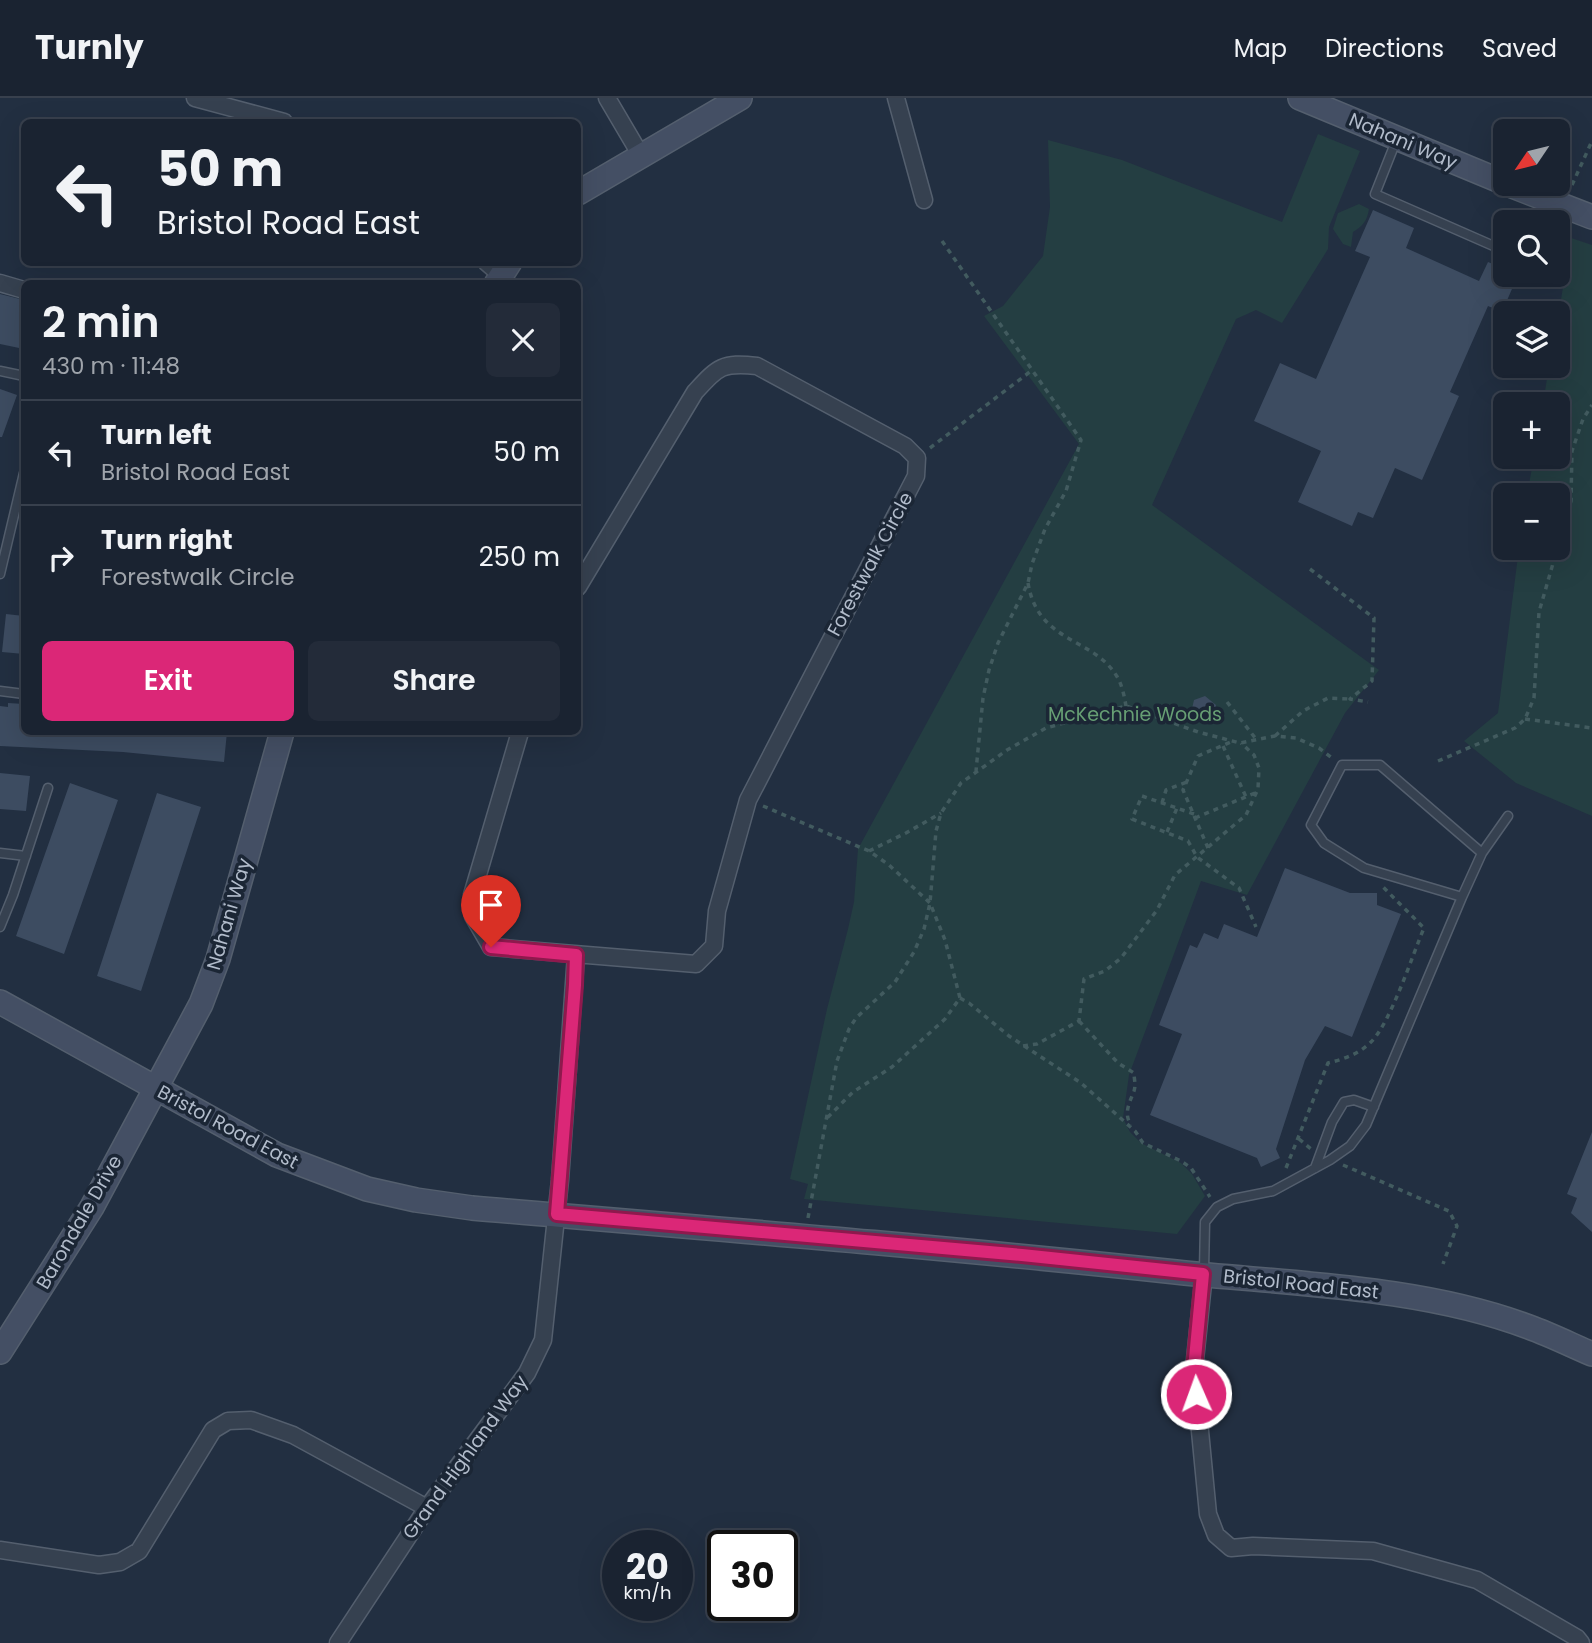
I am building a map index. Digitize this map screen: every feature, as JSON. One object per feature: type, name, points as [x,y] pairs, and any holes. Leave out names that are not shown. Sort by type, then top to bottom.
[{"type":"street","points":[[195,98],[273,119]]},
{"type":"street","points":[[607,98],[640,155]]},
{"type":"street","points":[[581,191],[740,98]]},
{"type":"street","points":[[896,98],[924,200]]},
{"type":"street","name":"Nahani Way","points":[[1300,98],[1493,178]]},
{"type":"street","name":"Nahani Way","points":[[1538,196],[1592,217]]},
{"type":"street","points":[[0,284],[21,289]]},
{"type":"street","points":[[581,582],[695,392],[713,373],[733,364],[757,366],[905,446],[917,458]]},
{"type":"street","name":"Forestwalk Circle","points":[[519,735],[472,895],[473,916],[491,947],[696,964],[713,946],[717,911],[748,800],[916,476],[917,458]]},
{"type":"street","name":"Nahani Way","points":[[155,1089],[191,1024],[214,971],[281,735]]},
{"type":"street","points":[[557,1214],[576,955]]},
{"type":"street","name":"Bristol Road East","points":[[0,1002],[276,1156],[367,1189],[452,1205],[1130,1265],[1387,1293],[1444,1303],[1529,1327],[1592,1354]]},
{"type":"street","name":"Barondale Drive","points":[[0,1352],[92,1207],[155,1089]]},
{"type":"street","name":"Grand Highland Way","points":[[338,1643],[427,1508],[527,1373],[543,1339],[557,1214]]},
{"type":"street","points":[[1203,1274],[1194,1369],[1208,1514],[1216,1535],[1231,1548],[1253,1546],[1373,1551],[1477,1580],[1577,1638],[1581,1643]]},
{"type":"street","points":[[0,1550],[99,1565],[120,1562],[139,1551],[213,1430],[228,1421],[251,1420],[293,1435],[427,1508]]},
{"type":"lane","points":[[1398,138],[1375,194],[1493,246]]},
{"type":"lane","points":[[0,371],[21,375]]},
{"type":"lane","points":[[0,574],[21,486]]},
{"type":"lane","points":[[0,691],[21,694]]},
{"type":"lane","points":[[1462,897],[1364,869],[1324,843],[1311,825],[1342,765],[1380,765],[1482,853]]},
{"type":"lane","points":[[0,927],[48,788]]},
{"type":"lane","points":[[1203,1274],[1205,1222],[1217,1208],[1233,1199],[1273,1191],[1330,1160],[1350,1146],[1366,1125],[1482,853],[1508,816]]},
{"type":"lane","points":[[0,853],[26,856]]},
{"type":"lane","points":[[1315,1168],[1332,1122],[1344,1102],[1354,1100],[1374,1107]]},
{"type":"path","points":[[1572,185],[1592,141]]},
{"type":"path","points":[[942,241],[1081,440],[1066,491],[1045,529],[1028,583],[998,643],[989,670],[983,698],[976,771]]},
{"type":"path","points":[[917,458],[1031,371]]},
{"type":"path","points":[[1570,505],[1572,451],[1583,419],[1592,405]]},
{"type":"path","points":[[1438,761],[1515,728],[1524,719],[1534,698],[1539,612],[1554,560]]},
{"type":"path","points":[[1310,569],[1374,618],[1371,681],[1350,699]]},
{"type":"path","points":[[1028,583],[1031,597],[1046,621],[1070,641],[1097,656],[1115,673],[1121,684],[1126,706]]},
{"type":"path","points":[[1275,736],[1303,711],[1328,698],[1368,702]]},
{"type":"path","points":[[1227,702],[1256,739]]},
{"type":"path","points":[[804,1236],[837,1061],[849,1029],[860,1014],[895,982],[909,962],[924,929],[930,903],[936,831],[941,813],[961,783],[1027,738],[1046,728],[1126,706],[1198,732],[1240,743],[1254,755],[1259,768],[1257,792],[1246,815],[1175,875],[1157,910],[1121,958],[1105,971],[1084,979],[1079,1021],[1118,1063],[1134,1073],[1135,1089],[1129,1101],[1127,1119],[1143,1143],[1191,1168],[1211,1199],[1221,1194]]},
{"type":"path","points":[[1524,719],[1592,728]]},
{"type":"path","points":[[1240,743],[1275,736],[1308,742],[1342,765]]},
{"type":"path","points":[[1208,848],[1183,790],[1198,756],[1233,741]]},
{"type":"path","points":[[1223,746],[1246,797]]},
{"type":"path","points":[[1162,803],[1166,790],[1187,782]]},
{"type":"path","points":[[1256,927],[1239,888],[1197,858],[1188,841],[1132,819],[1142,796],[1195,816],[1257,792]]},
{"type":"path","points":[[748,800],[869,851],[889,865],[930,903],[945,940],[960,998],[1023,1046],[1081,1083],[1135,1131]]},
{"type":"path","points":[[1167,832],[1177,808]]},
{"type":"path","points":[[869,851],[941,813]]},
{"type":"path","points":[[1280,1172],[1287,1167],[1328,1063],[1351,1056],[1372,1041],[1389,1012],[1424,928],[1364,869]]},
{"type":"path","points":[[825,1120],[853,1092],[892,1067],[944,1019],[960,998]]},
{"type":"path","points":[[1023,1046],[1037,1044],[1079,1021]]},
{"type":"path","points":[[1299,1139],[1320,1156]]},
{"type":"path","points":[[1330,1160],[1449,1211],[1457,1226],[1443,1264]]},
{"type":"green space","name":"McKechnie Woods","points":[[1318,134],[1360,151],[1329,227],[1328,249],[1282,323],[1256,310],[1236,319],[1152,505],[1379,670],[1345,713],[1247,895],[1201,881],[1129,1075],[1123,1118],[1130,1132],[1141,1143],[1181,1163],[1192,1174],[1205,1196],[1177,1234],[804,1199],[808,1184],[790,1179],[827,1009],[854,902],[858,849],[1079,444],[984,316],[1003,306],[1043,256],[1050,207],[1048,140],[1122,160],[1282,222]]},
{"type":"green space","points":[[1359,204],[1369,209],[1364,223],[1353,232],[1351,247],[1343,244],[1333,229],[1338,213]]},
{"type":"green space","points":[[1571,238],[1592,245],[1592,816],[1516,783],[1464,741],[1498,713],[1517,560],[1570,560],[1570,483],[1529,483],[1532,469],[1570,469],[1570,392],[1545,392],[1547,378],[1570,378],[1570,301],[1561,301],[1563,287],[1570,287]]},
{"type":"building","points":[[1373,210],[1414,228],[1406,248],[1479,281],[1488,262],[1493,264],[1493,287],[1513,287],[1507,301],[1493,301],[1493,308],[1488,306],[1450,392],[1459,396],[1422,480],[1395,468],[1373,518],[1358,512],[1352,526],[1298,502],[1321,451],[1254,421],[1280,363],[1316,379],[1370,257],[1355,251]]},
{"type":"building","points":[[0,294],[21,299],[21,348],[0,344]]},
{"type":"building","points":[[0,389],[17,395],[2,437],[0,437]]},
{"type":"building","points":[[6,614],[21,616],[21,654],[2,652]]},
{"type":"building","points":[[1205,696],[1216,705],[1214,718],[1201,722],[1191,713],[1194,700]]},
{"type":"building","points":[[8,703],[21,704],[21,735],[227,735],[224,762],[123,752],[0,746],[0,706],[8,707]]},
{"type":"building","points":[[0,773],[30,776],[26,811],[0,809]]},
{"type":"building","points":[[70,783],[118,800],[64,954],[16,936]]},
{"type":"building","points":[[157,793],[201,807],[141,991],[97,976]]},
{"type":"building","points":[[1285,868],[1350,893],[1377,893],[1377,905],[1401,914],[1352,1037],[1325,1026],[1305,1060],[1276,1149],[1280,1158],[1261,1167],[1257,1158],[1150,1115],[1182,1034],[1159,1025],[1190,945],[1197,948],[1204,933],[1218,939],[1224,924],[1257,937]]},
{"type":"building","points":[[1592,1132],[1592,1232],[1571,1213],[1577,1198],[1567,1194]]},
{"type":"route","points":[[491,947],[576,955],[557,1214],[1130,1265],[1203,1274],[1194,1369],[1196,1394]]}]
